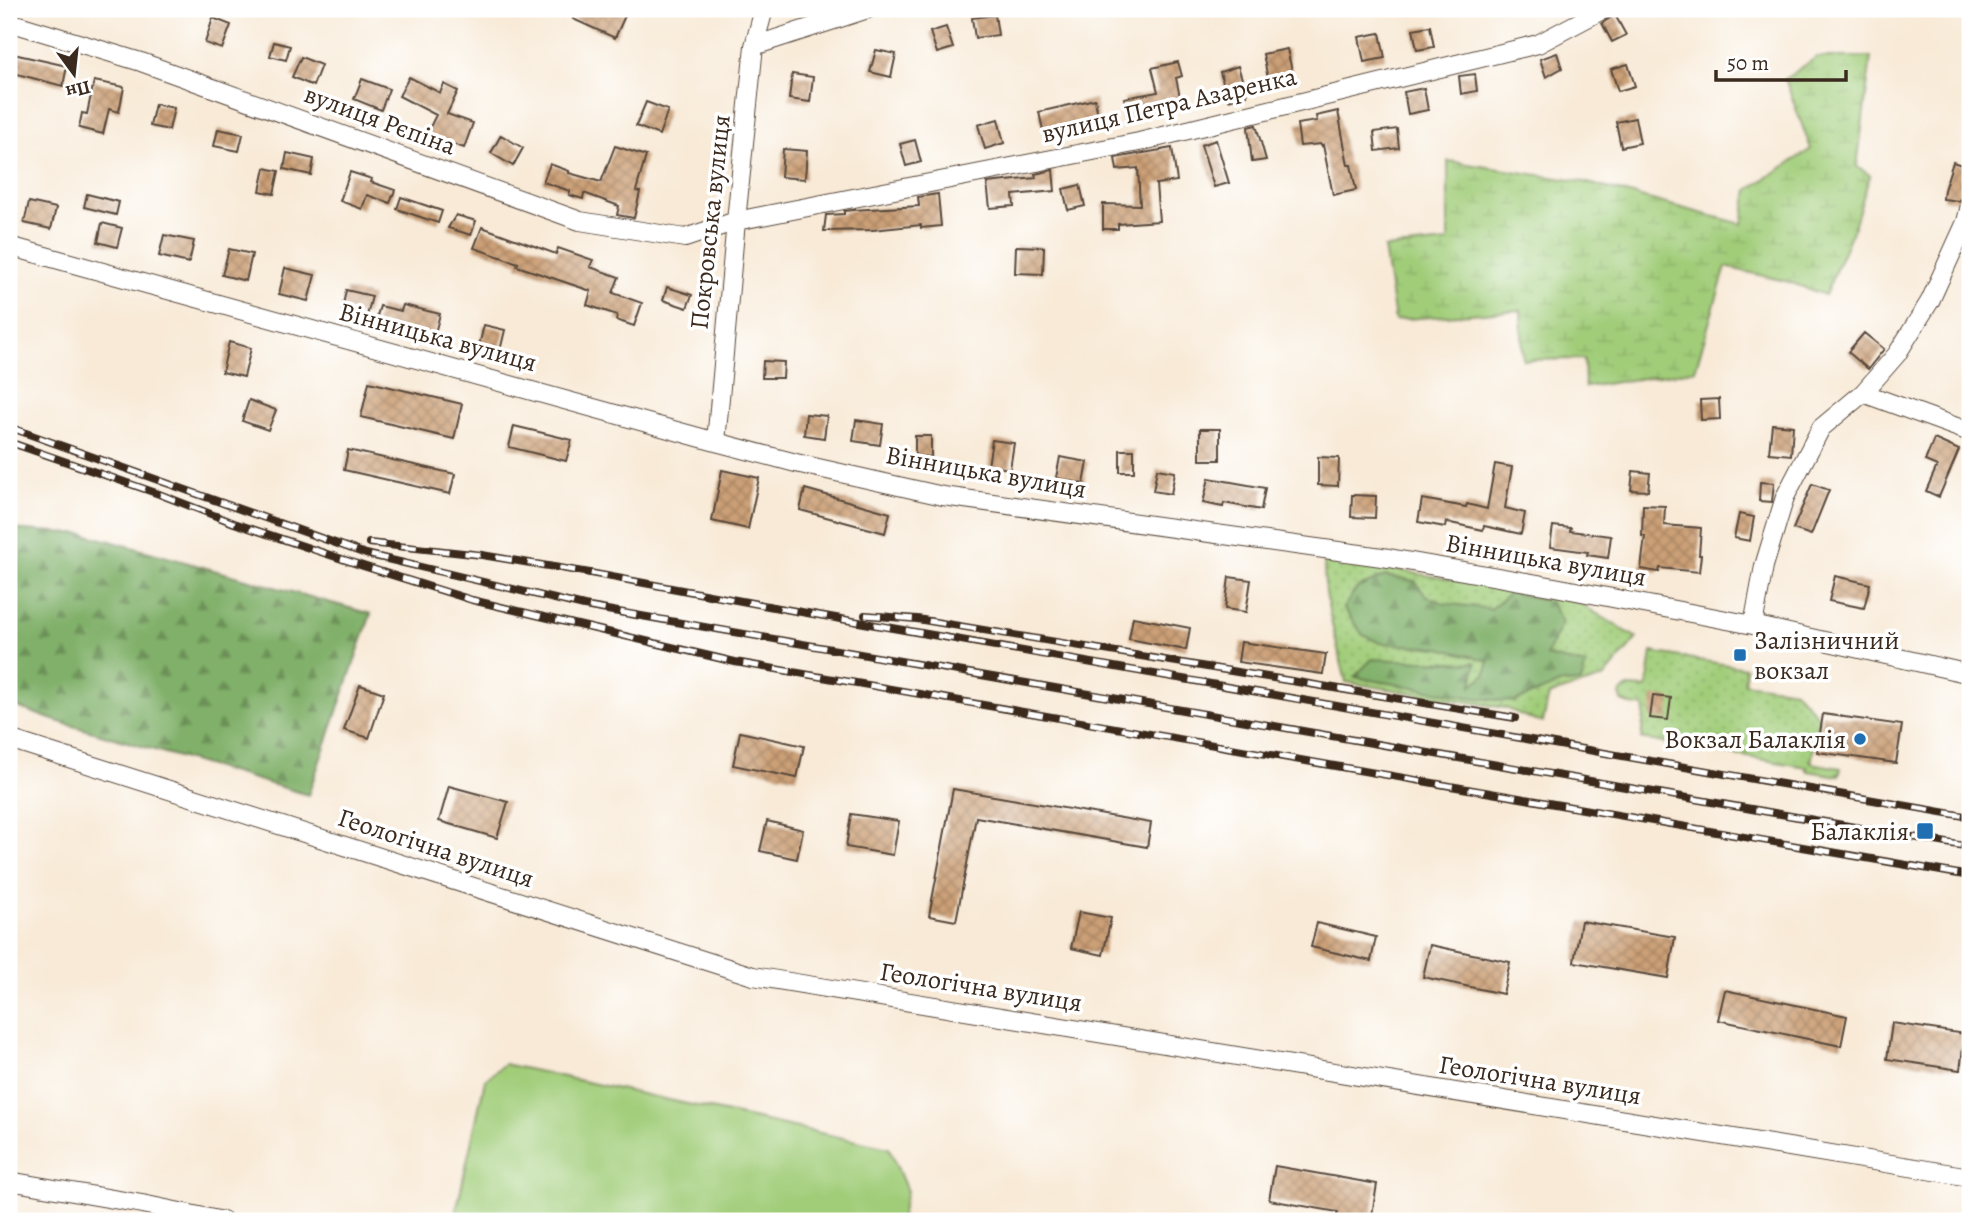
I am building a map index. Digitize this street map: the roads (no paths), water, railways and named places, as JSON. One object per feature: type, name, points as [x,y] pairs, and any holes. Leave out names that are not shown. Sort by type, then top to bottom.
[{"type":"street","name":"Покровська вулиця","points":[[716,442],[754,46],[764,9]]},
{"type":"street","points":[[754,46],[868,9]]},
{"type":"street","name":"вулиця Петра Азаренка","points":[[736,221],[1139,142],[1538,44],[1598,10]]},
{"type":"street","name":"вулиця Рєпіна","points":[[9,22],[141,62],[580,221],[685,238],[736,221]]},
{"type":"street","points":[[1753,625],[1764,566],[1785,497],[1821,428],[1863,393],[1897,354],[1930,302],[1969,217]]},
{"type":"street","name":"Вінницька вулиця","points":[[9,246],[716,442],[943,496],[1389,558],[1753,625],[1970,674]]},
{"type":"street","points":[[1863,393],[1970,432]]},
{"type":"street","name":"Геологічна вулиця","points":[[9,739],[753,976],[1970,1178]]},
{"type":"street","points":[[9,1181],[142,1203],[223,1221]]},
{"type":"railway","points":[[9,427],[366,554],[584,606],[1970,847]]},
{"type":"railway","points":[[9,442],[234,523],[472,600],[735,662],[1970,876]]},
{"type":"railway","points":[[369,543],[482,555],[590,573],[1970,817]]},
{"type":"railway","points":[[865,615],[917,619],[1515,718]]},
{"type":"place","name":"Залізничний вокзал","points":[[1740,655]]},
{"type":"place","name":"Вокзал Балаклія","points":[[1860,739]]},
{"type":"place","name":"Балаклія","points":[[1925,831]]}]
